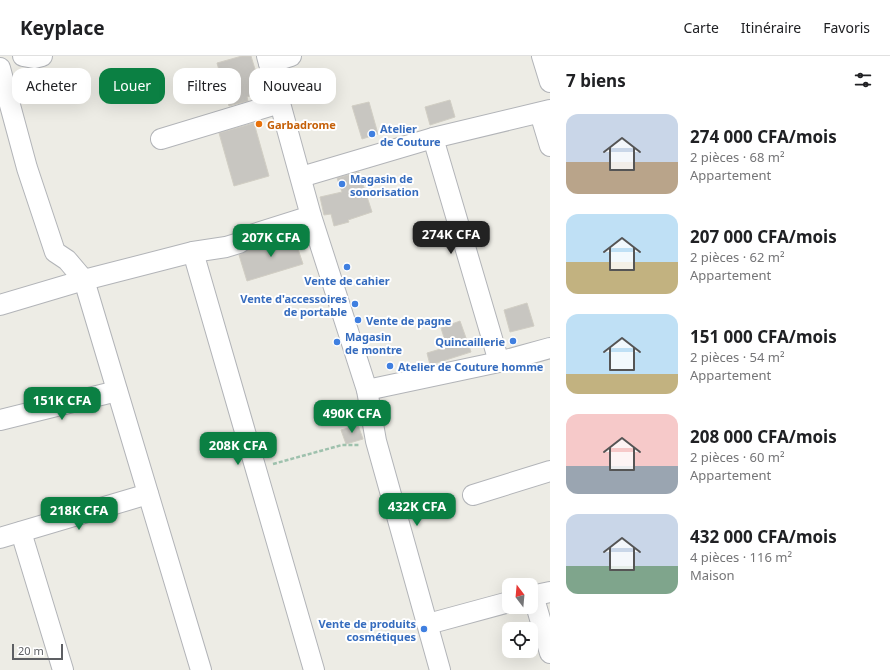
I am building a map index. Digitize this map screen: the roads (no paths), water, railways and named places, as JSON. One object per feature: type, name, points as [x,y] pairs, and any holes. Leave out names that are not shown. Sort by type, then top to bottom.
[{"type":"street","points":[[23,56],[34,58],[42,56]]},
{"type":"street","points":[[268,59],[291,56]]},
{"type":"street","points":[[542,56],[550,82]]},
{"type":"street","points":[[0,68],[27,168],[55,252],[66,260],[84,280],[201,670]]},
{"type":"street","points":[[161,139],[277,104]]},
{"type":"street","points":[[280,104],[311,216],[367,390],[376,441],[440,670]]},
{"type":"street","points":[[301,177],[433,138],[545,111],[550,146]]},
{"type":"street","points":[[433,138],[499,362]]},
{"type":"street","points":[[0,305],[84,280],[193,252],[226,247],[239,243],[251,235],[311,216]]},
{"type":"street","points":[[193,252],[314,670]]},
{"type":"street","points":[[367,390],[499,362],[550,348]]},
{"type":"street","points":[[0,420],[117,391]]},
{"type":"street","points":[[473,495],[550,471]]},
{"type":"street","points":[[0,538],[148,494]]},
{"type":"street","points":[[21,532],[63,670]]},
{"type":"street","points":[[538,594],[550,653]]},
{"type":"street","points":[[428,624],[502,604]]},
{"type":"place","name":"Garbadrome","points":[[259,124]]},
{"type":"place","name":"Atelier de Couture","points":[[372,134]]},
{"type":"place","name":"Magasin de sonorisation","points":[[342,184]]},
{"type":"place","name":"Vente de cahier","points":[[347,267]]},
{"type":"place","name":"Vente d'accessoires de portable","points":[[355,304]]},
{"type":"place","name":"Vente de pagne","points":[[358,320]]},
{"type":"place","name":"Quincaillerie","points":[[513,341]]},
{"type":"place","name":"Magasin de montre","points":[[337,342]]},
{"type":"place","name":"Atelier de Couture homme","points":[[390,366]]},
{"type":"place","name":"Vente de produits cosmétiques","points":[[424,629]]}]
